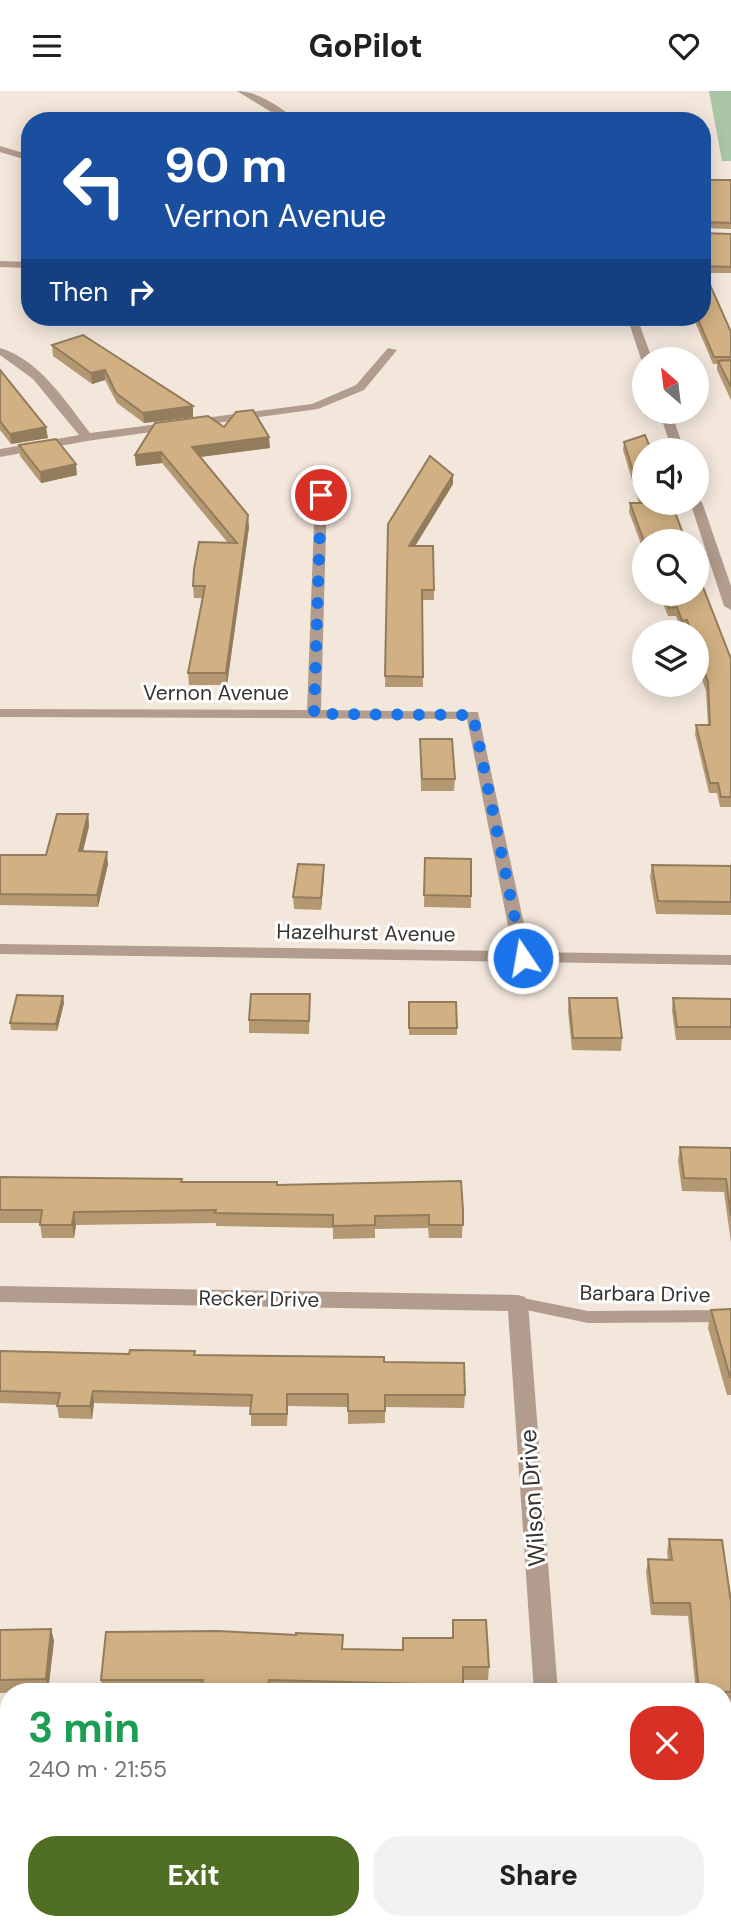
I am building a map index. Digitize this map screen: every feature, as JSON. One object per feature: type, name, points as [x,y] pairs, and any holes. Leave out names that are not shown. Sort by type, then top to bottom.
[{"type":"street","points":[[241,91],[281,112]]},
{"type":"street","points":[[0,149],[21,155]]},
{"type":"street","points":[[0,264],[21,265]]},
{"type":"street","points":[[635,326],[643,347]]},
{"type":"street","points":[[0,453],[87,437],[314,407],[349,395],[368,383],[392,350]]},
{"type":"street","points":[[0,351],[11,355],[51,391],[87,437]]},
{"type":"street","points":[[314,714],[321,495]]},
{"type":"street","points":[[700,515],[731,606]]},
{"type":"street","name":"Vernon Avenue","points":[[0,713],[473,715],[523,958]]},
{"type":"street","name":"Hazelhurst Avenue","points":[[0,949],[731,960]]},
{"type":"street","name":"Recker Drive","points":[[0,1294],[518,1303]]},
{"type":"street","name":"Wilson Drive","points":[[518,1303],[545,1683]]},
{"type":"lane","name":"Barbara Drive","points":[[518,1303],[588,1317],[731,1316]]},
{"type":"green space","points":[[709,91],[731,91],[731,161],[722,161]]},
{"type":"building","points":[[711,180],[731,180],[731,223],[711,222]]},
{"type":"building","points":[[711,233],[731,234],[731,267],[711,266]]},
{"type":"building","points":[[711,287],[731,332],[731,357],[714,357],[701,326],[711,326]]},
{"type":"building","points":[[83,335],[193,406],[143,413],[116,393],[105,370],[91,373],[52,345]]},
{"type":"building","points":[[731,360],[731,387],[718,361]]},
{"type":"building","points":[[0,370],[46,427],[10,434],[0,421]]},
{"type":"building","points":[[253,410],[269,437],[192,447],[248,515],[226,673],[188,673],[205,586],[193,586],[199,542],[237,543],[161,452],[135,455],[155,423],[208,416],[224,427],[236,412]]},
{"type":"building","points":[[56,439],[76,464],[40,472],[19,445]]},
{"type":"building","points":[[632,439],[632,468],[624,442]]},
{"type":"building","points":[[430,456],[453,475],[409,546],[433,546],[434,590],[422,590],[423,677],[385,676],[388,524]]},
{"type":"building","points":[[634,515],[676,515],[681,529],[640,529]]},
{"type":"building","points":[[709,602],[731,659],[731,797],[721,797],[718,783],[710,783],[696,725],[710,725],[709,620],[682,620],[677,607],[668,606],[709,606]]},
{"type":"building","points":[[420,739],[452,739],[455,779],[422,779]]},
{"type":"building","points":[[57,814],[88,814],[79,851],[107,852],[97,895],[0,894],[0,855],[46,855]]},
{"type":"building","points":[[425,858],[471,859],[471,896],[424,895]]},
{"type":"building","points":[[298,864],[324,865],[321,898],[293,897]]},
{"type":"building","points":[[652,865],[731,866],[731,902],[658,901]]},
{"type":"building","points":[[251,994],[310,994],[309,1021],[249,1020]]},
{"type":"building","points":[[17,995],[63,996],[56,1024],[10,1023]]},
{"type":"building","points":[[569,998],[617,998],[622,1038],[573,1038]]},
{"type":"building","points":[[673,998],[731,999],[731,1027],[677,1027]]},
{"type":"building","points":[[409,1002],[456,1002],[457,1028],[409,1028]]},
{"type":"building","points":[[680,1147],[731,1148],[731,1216],[726,1179],[684,1178]]},
{"type":"building","points":[[0,1177],[182,1179],[181,1182],[277,1182],[277,1185],[461,1181],[463,1225],[429,1225],[429,1215],[375,1216],[375,1225],[333,1226],[333,1215],[215,1213],[216,1210],[74,1212],[72,1225],[40,1225],[42,1210],[0,1210]]},
{"type":"building","points":[[731,1309],[731,1377],[730,1377],[711,1310]]},
{"type":"building","points":[[130,1350],[195,1351],[194,1355],[384,1357],[384,1362],[464,1363],[465,1395],[385,1395],[385,1411],[348,1411],[348,1394],[287,1394],[287,1414],[250,1414],[252,1395],[93,1391],[90,1406],[57,1406],[60,1393],[0,1391],[0,1351],[129,1354]]},
{"type":"building","points":[[669,1539],[722,1540],[731,1602],[731,1683],[698,1683],[690,1603],[653,1603],[648,1559],[672,1560]]},
{"type":"building","points":[[453,1620],[486,1620],[489,1667],[463,1667],[463,1683],[269,1680],[268,1683],[202,1683],[203,1680],[101,1680],[106,1632],[218,1631],[343,1635],[342,1649],[403,1650],[403,1638],[453,1638]]},
{"type":"building","points":[[51,1629],[46,1679],[0,1680],[0,1630]]},
{"type":"route","points":[[321,495],[314,714],[473,715],[523,958]]}]
